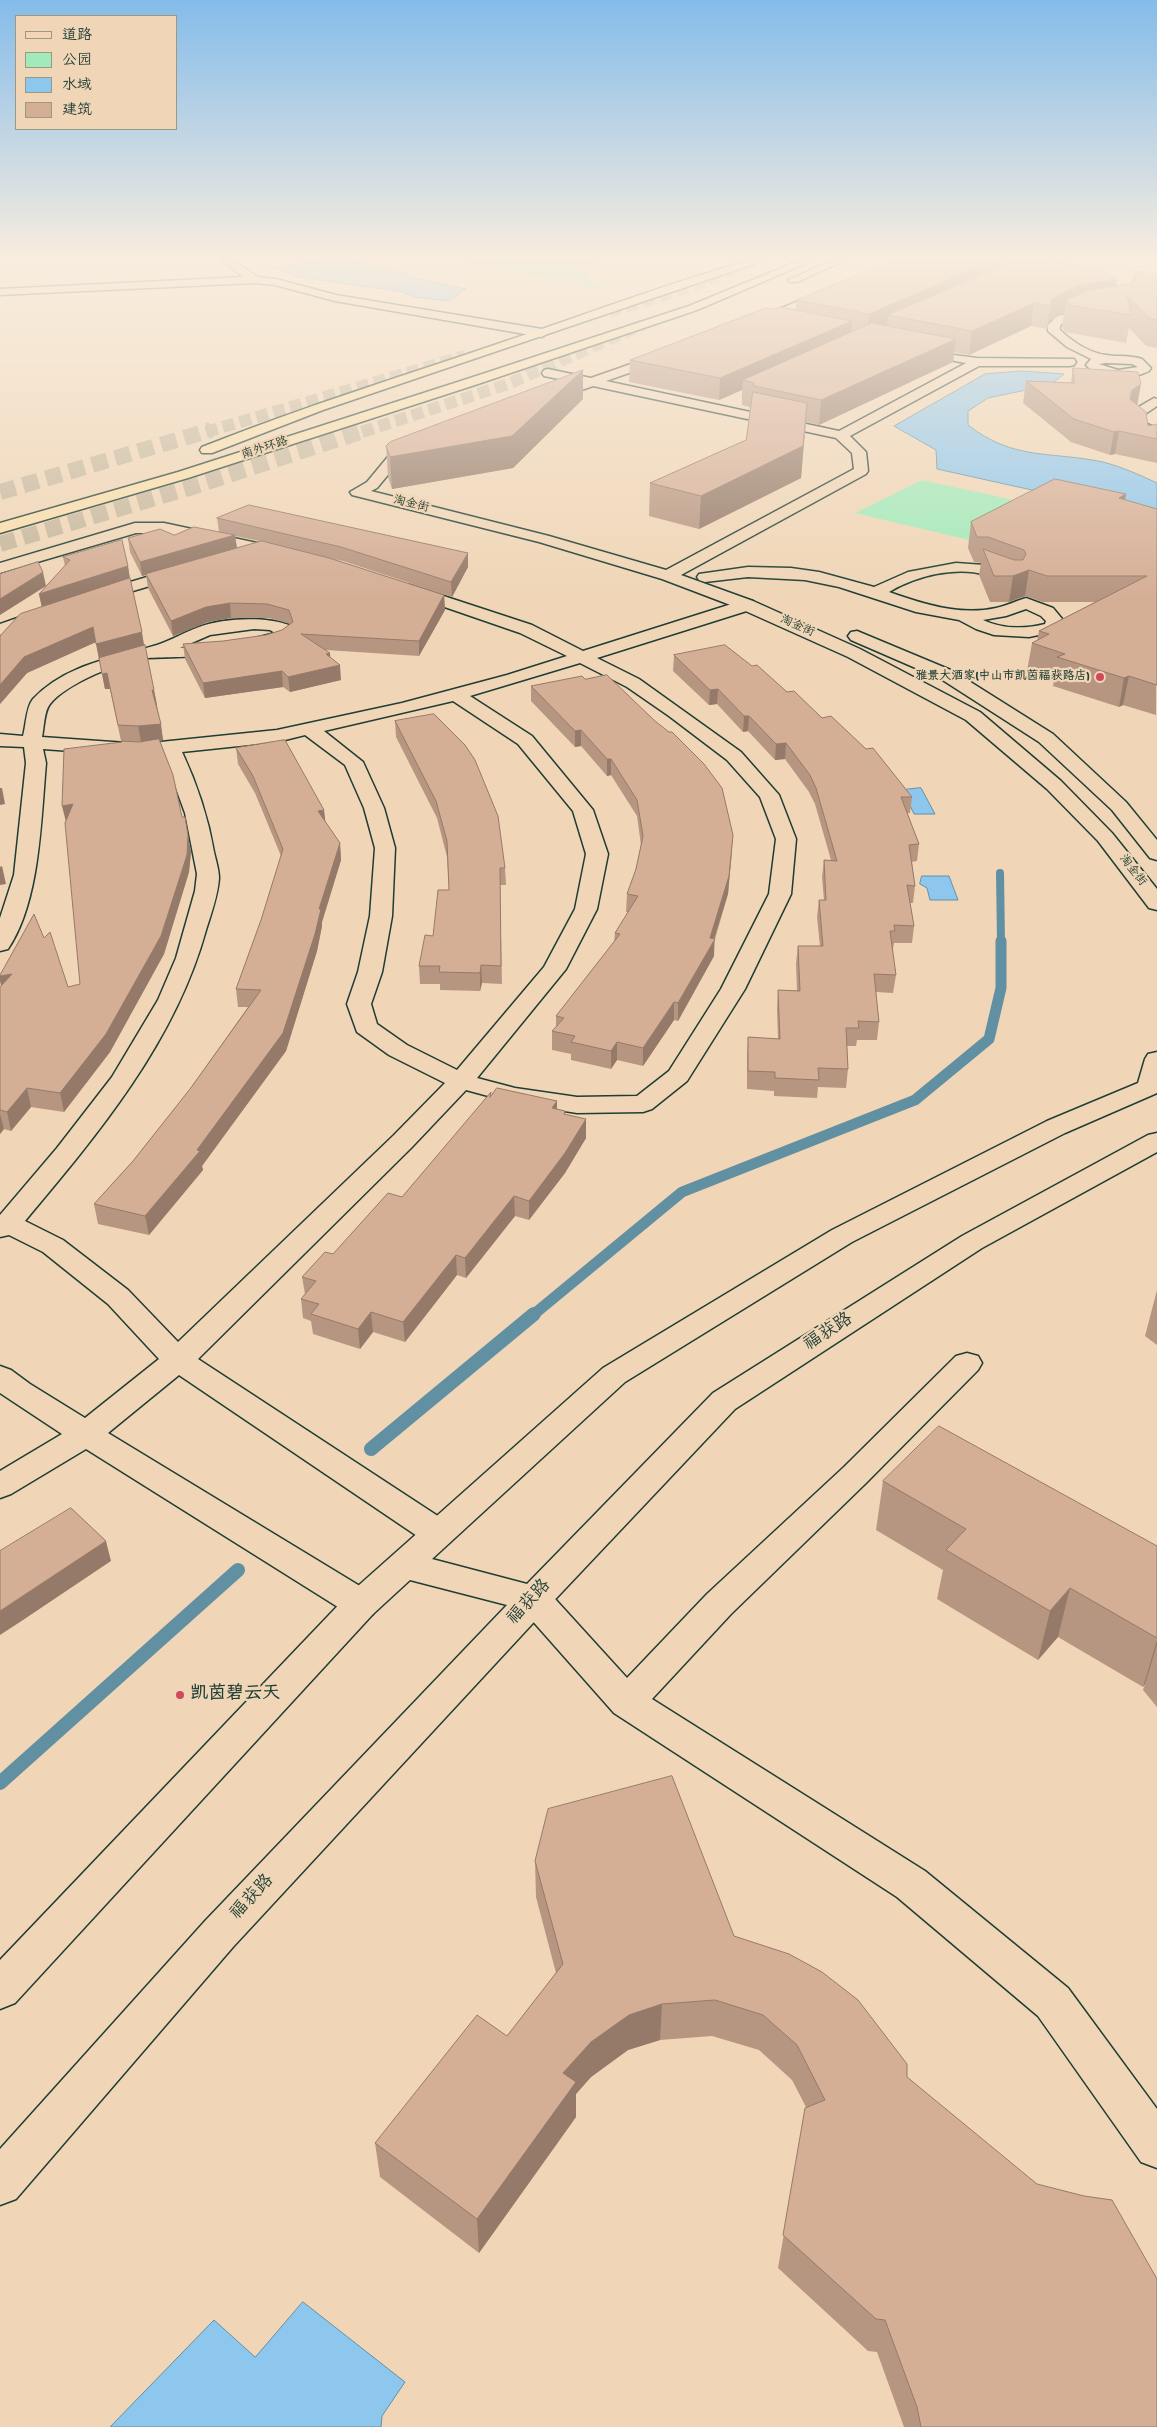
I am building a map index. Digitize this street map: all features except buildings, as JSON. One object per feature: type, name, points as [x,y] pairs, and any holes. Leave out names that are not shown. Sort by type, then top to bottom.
[{"type":"highway","points":[[207,450],[261,428],[423,373]]},
{"type":"highway","name":"南外环路","points":[[190,455],[407,391],[460,373]]},
{"type":"highway","name":"南外环路","points":[[0,528],[183,475],[495,373]]},
{"type":"highway","points":[[544,375],[549,373]]},
{"type":"highway","points":[[281,444],[411,414]]},
{"type":"street","points":[[537,402],[617,373]]},
{"type":"street","points":[[841,435],[957,373]]},
{"type":"street","points":[[1135,377],[1139,373]]},
{"type":"street","points":[[544,375],[841,435],[859,452],[861,471],[675,573]]},
{"type":"street","points":[[1152,400],[1135,415],[1135,422],[1144,430],[1157,433]]},
{"type":"street","points":[[716,409],[734,401]]},
{"type":"street","name":"淘金街","points":[[429,440],[396,456],[365,488],[544,539],[675,573],[854,653],[973,716],[1060,792],[1105,837],[1157,903]]},
{"type":"street","points":[[0,568],[135,528],[164,528],[299,557]]},
{"type":"street","points":[[229,558],[262,548]]},
{"type":"street","points":[[84,601],[203,566]]},
{"type":"street","points":[[876,593],[894,581],[917,573],[950,569],[984,570],[1013,581]]},
{"type":"street","points":[[705,577],[731,572],[772,572],[820,577],[876,593],[902,603],[941,613],[962,614]]},
{"type":"street","points":[[675,573],[705,577],[788,607],[947,675],[1046,738],[1119,806],[1157,854]]},
{"type":"street","points":[[309,729],[353,762],[374,808],[385,848],[381,916],[370,972],[359,1004],[366,1027],[398,1050],[461,1081],[514,1095],[577,1105],[643,1104],[678,1076],[733,989],[780,894],[786,838],[769,795],[734,756],[676,712],[633,683],[526,630],[392,584]]},
{"type":"street","points":[[0,740],[32,740],[141,750],[276,736],[455,694],[582,657],[746,605]]},
{"type":"street","points":[[0,630],[58,609]]},
{"type":"street","points":[[0,944],[8,927],[25,875],[36,763],[32,740],[40,703],[68,681],[96,667],[165,648],[206,630],[226,626],[273,625],[283,630],[284,636],[273,641],[247,646],[201,651],[147,653]]},
{"type":"street","points":[[0,1486],[86,1434],[178,1360],[403,1141],[461,1081],[554,970],[586,909],[597,854],[583,810],[525,740],[455,694]]},
{"type":"street","points":[[170,747],[182,771],[200,827],[208,878],[194,941],[168,1000],[132,1067],[79,1140],[4,1226],[53,1246],[118,1297],[178,1360],[438,1533]]},
{"type":"street","points":[[0,1989],[361,1604],[614,1375],[842,1236],[1155,1076]]},
{"type":"street","name":"福获路","points":[[0,2183],[219,1934],[724,1400],[972,1242],[1157,1141]]},
{"type":"street","points":[[628,1702],[719,1604],[855,1475],[967,1363]]},
{"type":"street","points":[[0,1377],[86,1434],[361,1604]]},
{"type":"street","points":[[404,1565],[534,1599],[628,1702],[912,1884],[1053,2002],[1157,2146]]},
{"type":"green space","points":[[922,480],[1045,507],[978,542],[855,513]]},
{"type":"water","points":[[985,374],[1064,374],[1050,385],[988,398],[968,411],[968,425],[985,436],[1017,450],[1103,462],[1151,480],[1157,483],[1157,512],[1050,494],[937,469],[936,450],[894,426]]},
{"type":"water","points":[[921,788],[935,814],[914,814],[903,790]]},
{"type":"water","points":[[922,876],[949,876],[958,900],[930,900],[927,888],[920,884]]},
{"type":"water","points":[[303,2302],[405,2382],[382,2416],[381,2427],[110,2427],[214,2320],[255,2357]]},
{"type":"waterway","points":[[1000,873],[1001,942]]},
{"type":"waterway","points":[[533,1315],[682,1192],[915,1100],[989,1039],[1001,988],[1001,942]]},
{"type":"waterway","points":[[371,1449],[534,1314]]},
{"type":"waterway","points":[[0,1783],[238,1570]]},
{"type":"tunnel","points":[[206,432],[406,373]]},
{"type":"tunnel","points":[[362,432],[508,384],[532,373]]},
{"type":"tunnel","points":[[0,492],[211,430]]},
{"type":"tunnel","points":[[0,544],[192,487],[366,430]]},
{"type":"place","name":"雅景大酒家(中山市凯茵福获路店)","points":[[1100,677]]},
{"type":"place","name":"凯茵碧云天","points":[[180,1695]]}]
